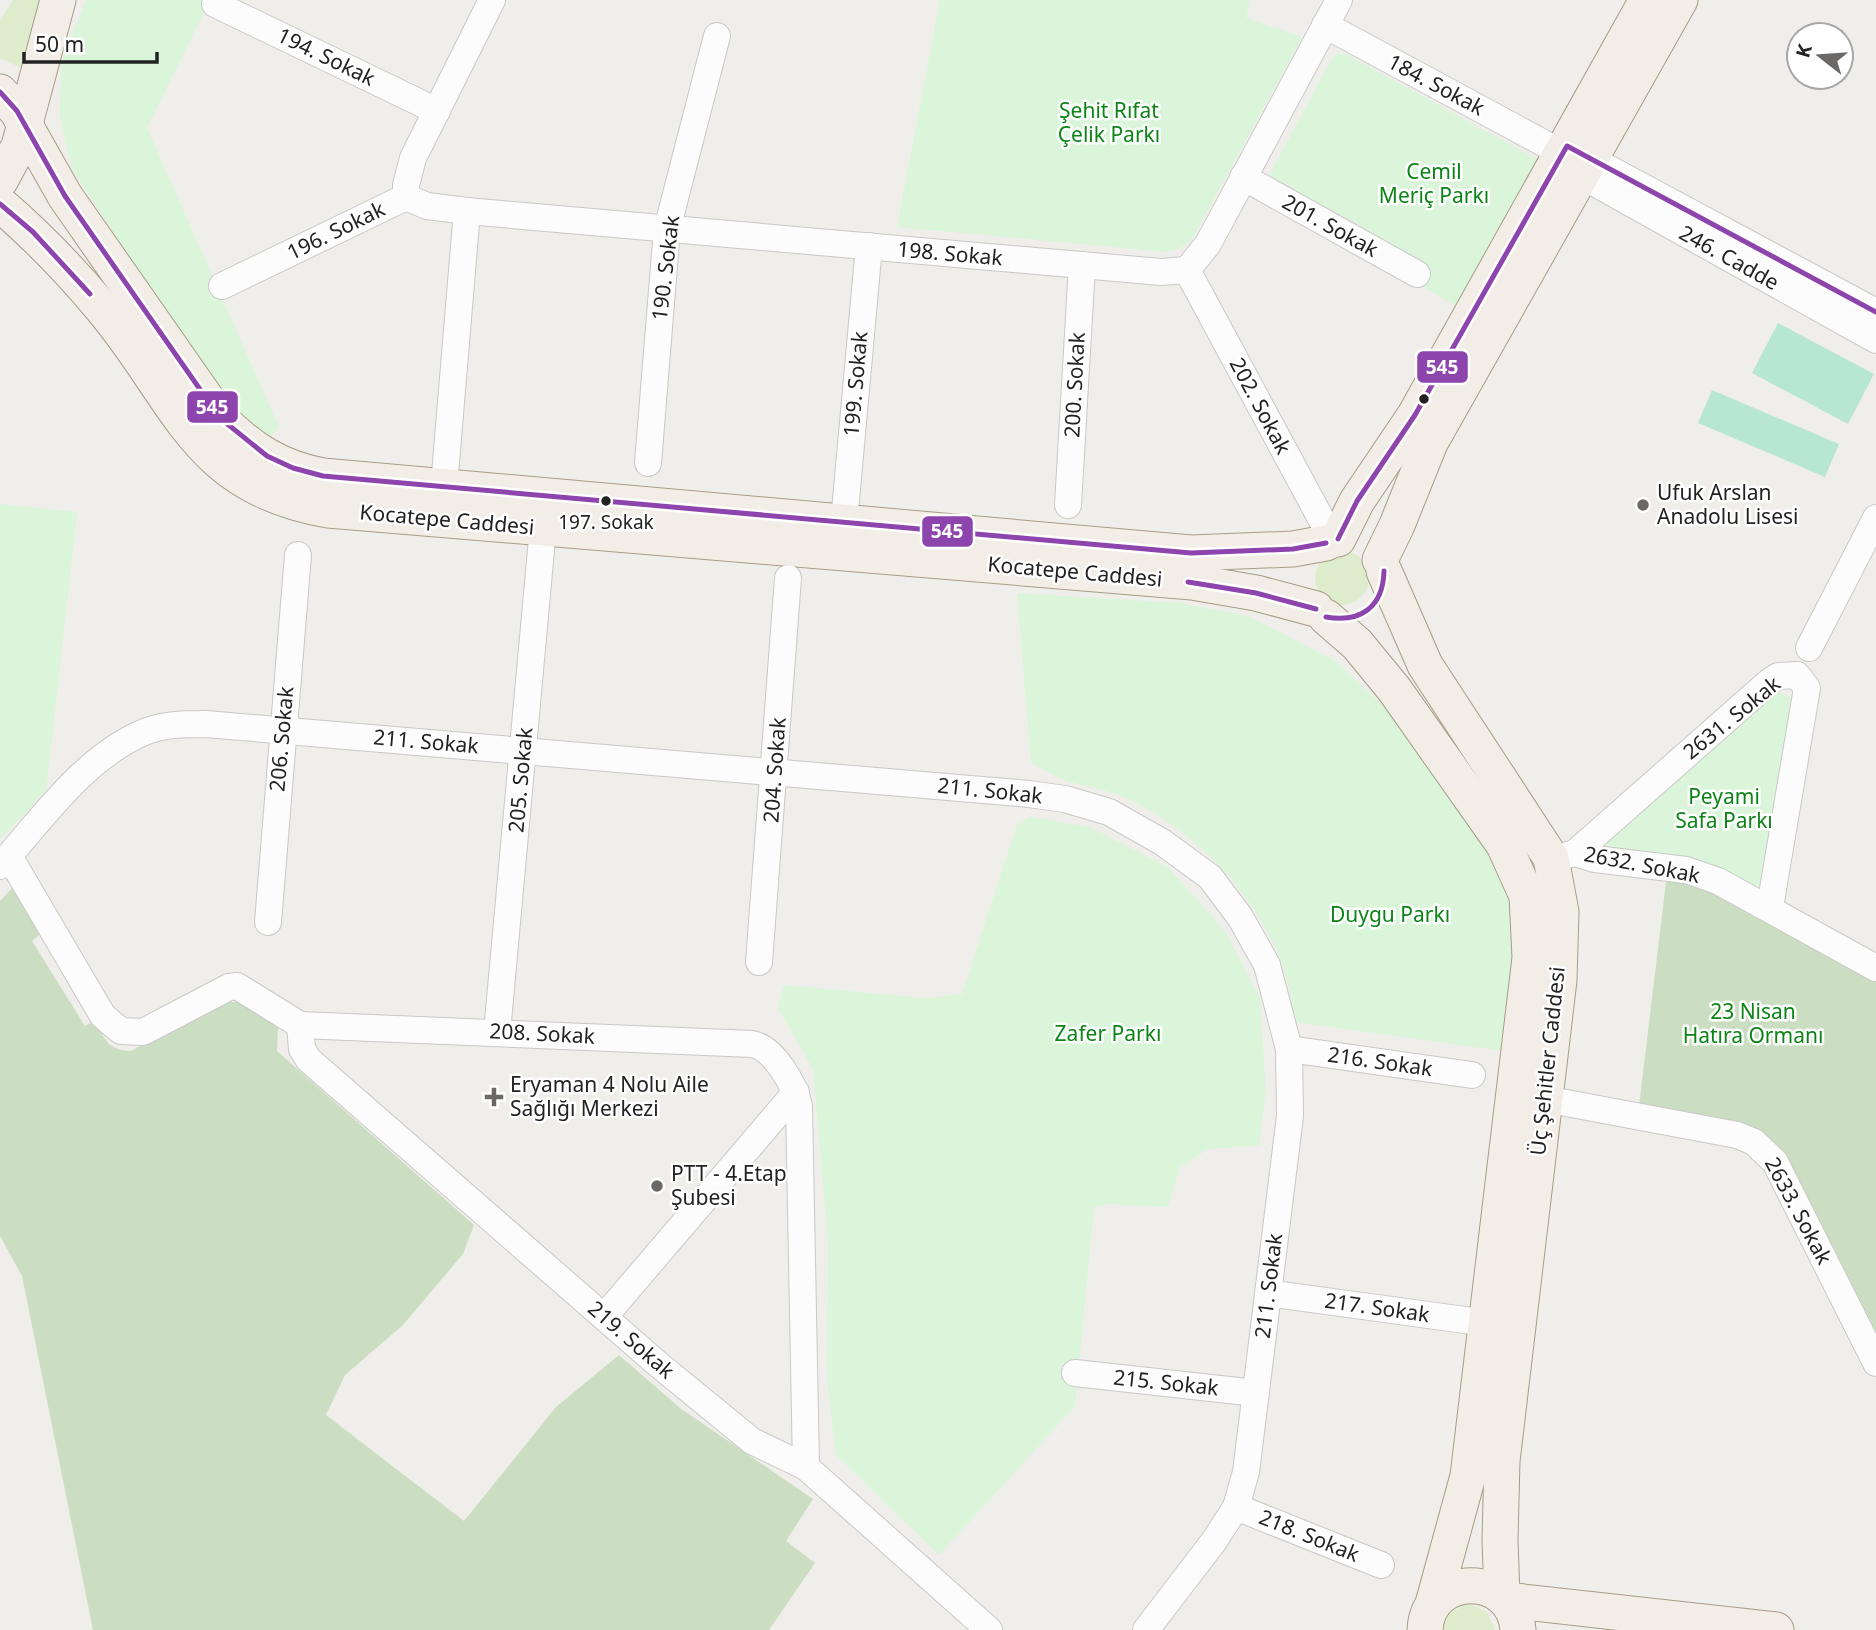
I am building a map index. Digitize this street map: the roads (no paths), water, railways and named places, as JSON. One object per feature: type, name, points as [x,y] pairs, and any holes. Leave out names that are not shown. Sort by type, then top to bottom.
[{"type":"main road","points":[[0,181],[19,146],[58,0]]},
{"type":"main road","points":[[1647,0],[1569,158],[1430,443],[1382,566],[1385,584],[1374,607],[1352,620],[1321,613],[1308,599],[1304,574],[1315,551],[1332,541],[1415,415],[1569,158],[1680,0]]},
{"type":"main road","name":"Kocatepe Caddesi","points":[[0,92],[25,125],[88,230],[220,418],[236,434],[272,460],[306,472],[1191,552],[1262,551],[1332,541]]},
{"type":"main road","name":"Kocatepe Caddesi","points":[[0,204],[33,233],[102,308],[197,440],[236,478],[279,499],[328,510],[1192,582],[1256,593],[1321,613]]},
{"type":"main road","points":[[1332,541],[1362,543],[1382,566]]},
{"type":"main road","name":"Üç Şehitler Caddesi","points":[[1382,566],[1424,665],[1563,855],[1559,980],[1502,1461],[1500,1540],[1509,1609]]},
{"type":"main road","name":"Üç Şehitler Caddesi","points":[[1321,613],[1357,644],[1394,689],[1504,845],[1527,896],[1530,958],[1468,1476],[1429,1617]]},
{"type":"main road","points":[[1429,1617],[1444,1593],[1466,1585],[1489,1588],[1509,1609],[1776,1630]]},
{"type":"street","name":"196. Sokak","points":[[222,286],[406,197],[413,158],[492,0]]},
{"type":"street","points":[[1187,270],[1208,244],[1339,0]]},
{"type":"street","name":"194. Sokak","points":[[215,4],[437,111]]},
{"type":"street","name":"184. Sokak","points":[[1325,25],[1569,158]]},
{"type":"street","name":"190. Sokak","points":[[648,463],[667,229],[717,36]]},
{"type":"street","name":"246. Cadde","points":[[1569,158],[1876,312]]},
{"type":"street","name":"246. Cadde","points":[[1569,158],[1876,340]]},
{"type":"street","name":"201. Sokak","points":[[1243,177],[1417,274]]},
{"type":"street","name":"198. Sokak","points":[[406,197],[427,206],[467,211],[1161,272],[1187,270]]},
{"type":"street","points":[[444,486],[467,211]]},
{"type":"street","name":"199. Sokak","points":[[844,522],[869,246]]},
{"type":"street","name":"200. Sokak","points":[[1068,505],[1082,265]]},
{"type":"street","name":"202. Sokak","points":[[1187,270],[1332,541]]},
{"type":"street","points":[[1809,649],[1876,518]]},
{"type":"street","name":"205. Sokak","points":[[497,1032],[544,528]]},
{"type":"street","name":"206. Sokak","points":[[268,922],[282,730],[299,555]]},
{"type":"street","name":"204. Sokak","points":[[759,962],[788,578]]},
{"type":"street","name":"2631. Sokak","points":[[1563,855],[1769,682],[1778,676],[1797,675],[1807,688],[1770,907]]},
{"type":"street","name":"211. Sokak","points":[[5,861],[97,762],[148,731],[177,724],[282,730],[1029,794],[1065,799],[1109,812],[1162,842],[1210,877],[1240,917],[1267,965],[1289,1049],[1290,1116],[1246,1472],[1236,1507],[1214,1541],[1146,1630]]},
{"type":"street","name":"2632. Sokak","points":[[1563,855],[1686,870],[1741,891],[1876,968]]},
{"type":"street","name":"208. Sokak","points":[[5,861],[103,1016],[111,1025],[132,1033],[143,1032],[229,987],[237,986],[300,1025],[760,1045],[766,1049],[796,1092],[801,1120],[806,1467]]},
{"type":"street","name":"219. Sokak","points":[[300,1025],[302,1049],[309,1060],[604,1317],[752,1441],[806,1467],[989,1630]]},
{"type":"street","name":"216. Sokak","points":[[1289,1049],[1472,1075]]},
{"type":"street","points":[[604,1317],[796,1092]]},
{"type":"street","name":"2633. Sokak","points":[[1545,1099],[1737,1135],[1765,1150],[1775,1162],[1876,1363]]},
{"type":"street","name":"217. Sokak","points":[[1268,1293],[1487,1322]]},
{"type":"street","name":"215. Sokak","points":[[1075,1373],[1256,1393]]},
{"type":"street","name":"218. Sokak","points":[[1236,1507],[1381,1565]]},
{"type":"place","name":"197. Sokak","points":[[606,501]]},
{"type":"place","name":"Ufuk Arslan Anadolu Lisesi","points":[[1643,505]]},
{"type":"place","name":"Eryaman 4 Nolu Aile Sağlığı Merkezi","points":[[494,1097]]},
{"type":"place","name":"PTT - 4.Etap Şubesi","points":[[657,1186]]},
{"type":"park label","name":"Şehit Rıfat Çelik Parkı","points":[[1109,123]]},
{"type":"park label","name":"Cemil Meriç Parkı","points":[[1434,184]]},
{"type":"park label","name":"Peyami Safa Parkı","points":[[1724,809]]},
{"type":"park label","name":"Duygu Parkı","points":[[1390,915]]},
{"type":"park label","name":"23 Nisan Hatıra Ormanı","points":[[1753,1024]]},
{"type":"park label","name":"Zafer Parkı","points":[[1108,1034]]}]
